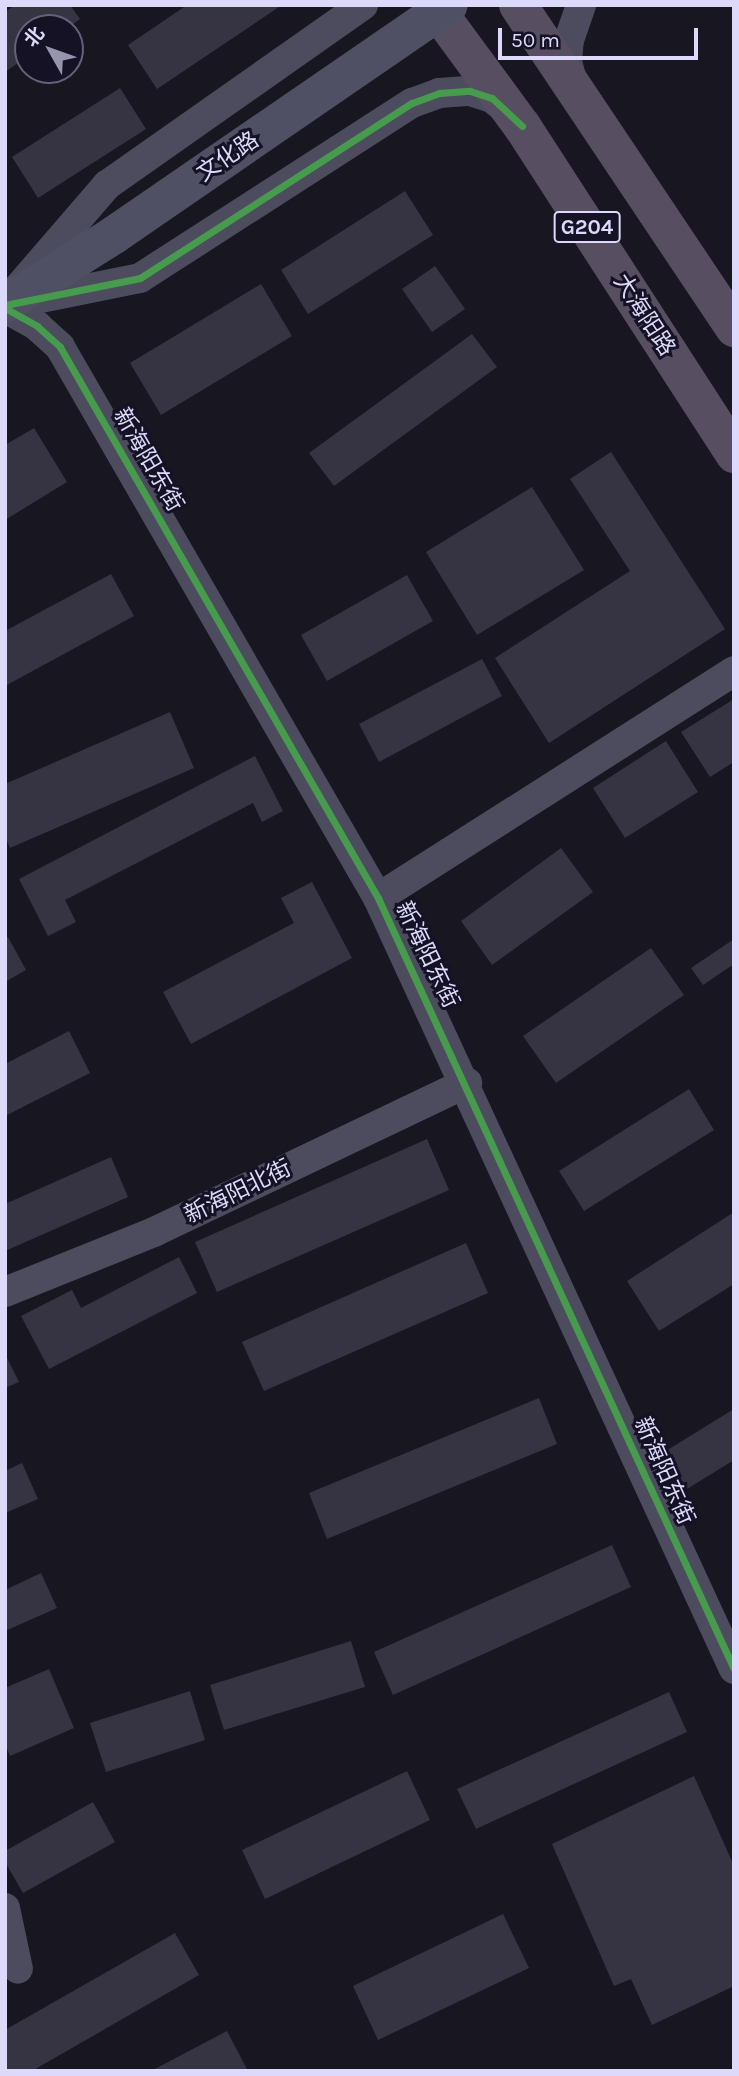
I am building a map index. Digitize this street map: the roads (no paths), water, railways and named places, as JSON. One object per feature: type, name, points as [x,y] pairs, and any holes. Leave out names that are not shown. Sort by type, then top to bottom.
[{"type":"highway","name":"大海阳路","points":[[433,5],[522,126],[734,454]]},
{"type":"highway","name":"G204","points":[[518,5],[734,328]]},
{"type":"main road","name":"文化路","points":[[5,305],[114,235],[449,5]]},
{"type":"street","points":[[5,305],[107,185],[363,5]]},
{"type":"street","points":[[574,88],[567,61],[569,40],[581,5]]},
{"type":"street","points":[[5,305],[140,278],[412,103],[439,93],[470,91],[492,98],[522,126]]},
{"type":"street","name":"新海阳东街","points":[[5,305],[60,347],[378,898],[467,1083],[734,1670]]},
{"type":"street","points":[[378,898],[734,671]]},
{"type":"street","name":"新海阳北街","points":[[5,1292],[155,1232],[467,1083]]},
{"type":"street","points":[[5,1908],[18,1969]]}]
